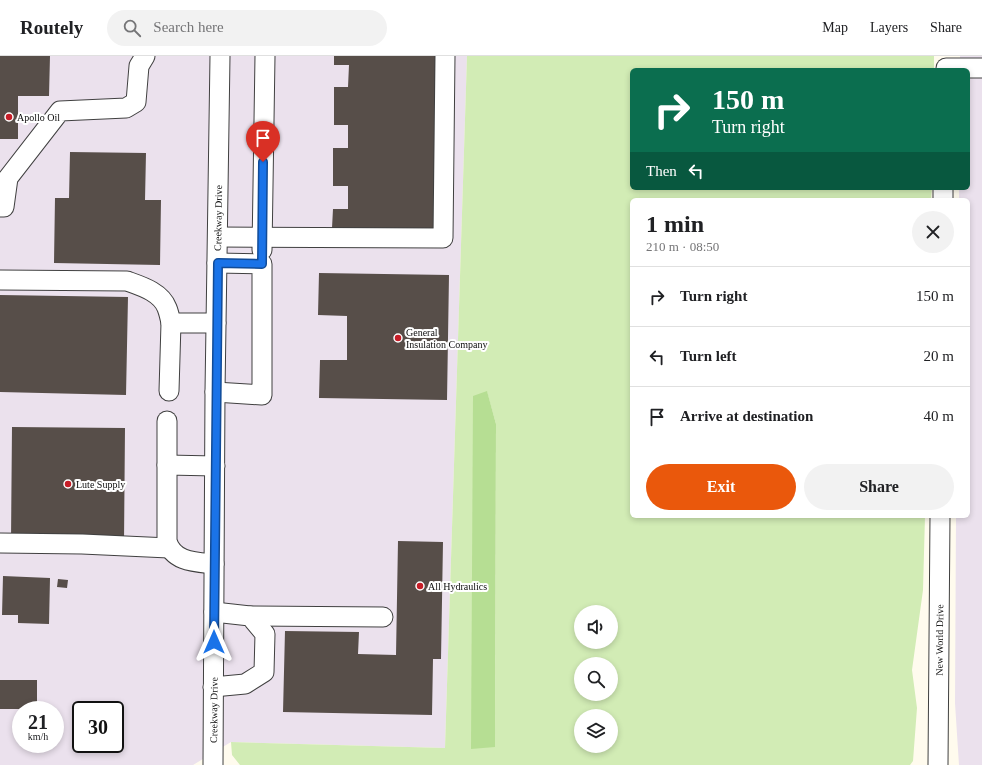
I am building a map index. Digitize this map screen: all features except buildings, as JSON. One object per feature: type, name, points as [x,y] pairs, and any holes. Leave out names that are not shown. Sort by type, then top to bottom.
[{"type":"street","points":[[0,207],[4,207],[8,178],[60,111],[126,108],[136,102],[139,66],[145,56]]},
{"type":"street","name":"Creekway Drive","points":[[213,765],[216,322],[220,56]]},
{"type":"street","points":[[216,392],[262,395],[262,238],[265,56]]},
{"type":"street","points":[[218,237],[443,238],[445,56]]},
{"type":"street","points":[[946,65],[982,68]]},
{"type":"street","points":[[218,263],[262,264]]},
{"type":"street","points":[[0,280],[127,281],[140,285],[159,296],[167,306],[172,323],[169,392]]},
{"type":"street","points":[[172,323],[216,322]]},
{"type":"street","points":[[167,421],[167,541],[169,548]]},
{"type":"street","points":[[167,465],[215,466]]},
{"type":"street","name":"New World Drive","points":[[938,765],[940,518]]},
{"type":"street","points":[[0,543],[82,544],[169,548],[184,559],[192,562],[214,564]]},
{"type":"street","points":[[214,612],[250,616],[383,616]]},
{"type":"street","points":[[213,687],[245,684],[264,672],[265,634],[250,616]]},
{"type":"shaded area","points":[[0,56],[467,56],[445,748],[231,742],[193,765],[0,765]]},
{"type":"shaded area","points":[[960,56],[982,56],[982,765],[959,765],[955,703],[956,518],[970,518],[970,198],[959,198],[959,190],[970,190],[970,68],[960,68]]},
{"type":"green space","points":[[467,56],[934,56],[934,68],[630,68],[630,190],[932,190],[931,198],[630,198],[630,518],[925,518],[923,590],[912,670],[917,708],[913,761],[910,765],[240,765],[232,755],[231,742],[445,748]],"holes":[[[487,392],[496,424],[495,747],[473,397]]]},
{"type":"green space","points":[[487,391],[496,424],[495,747],[471,749],[473,396]]},
{"type":"place","name":"Apollo Oil","points":[[9,117]]},
{"type":"place","name":"General Insulation Company","points":[[398,338]]},
{"type":"place","name":"Lute Supply","points":[[68,484]]},
{"type":"place","name":"All Hydraulics","points":[[420,586]]},
{"type":"route","points":[[214,642],[215,408],[218,263],[262,264],[263,162]]}]
